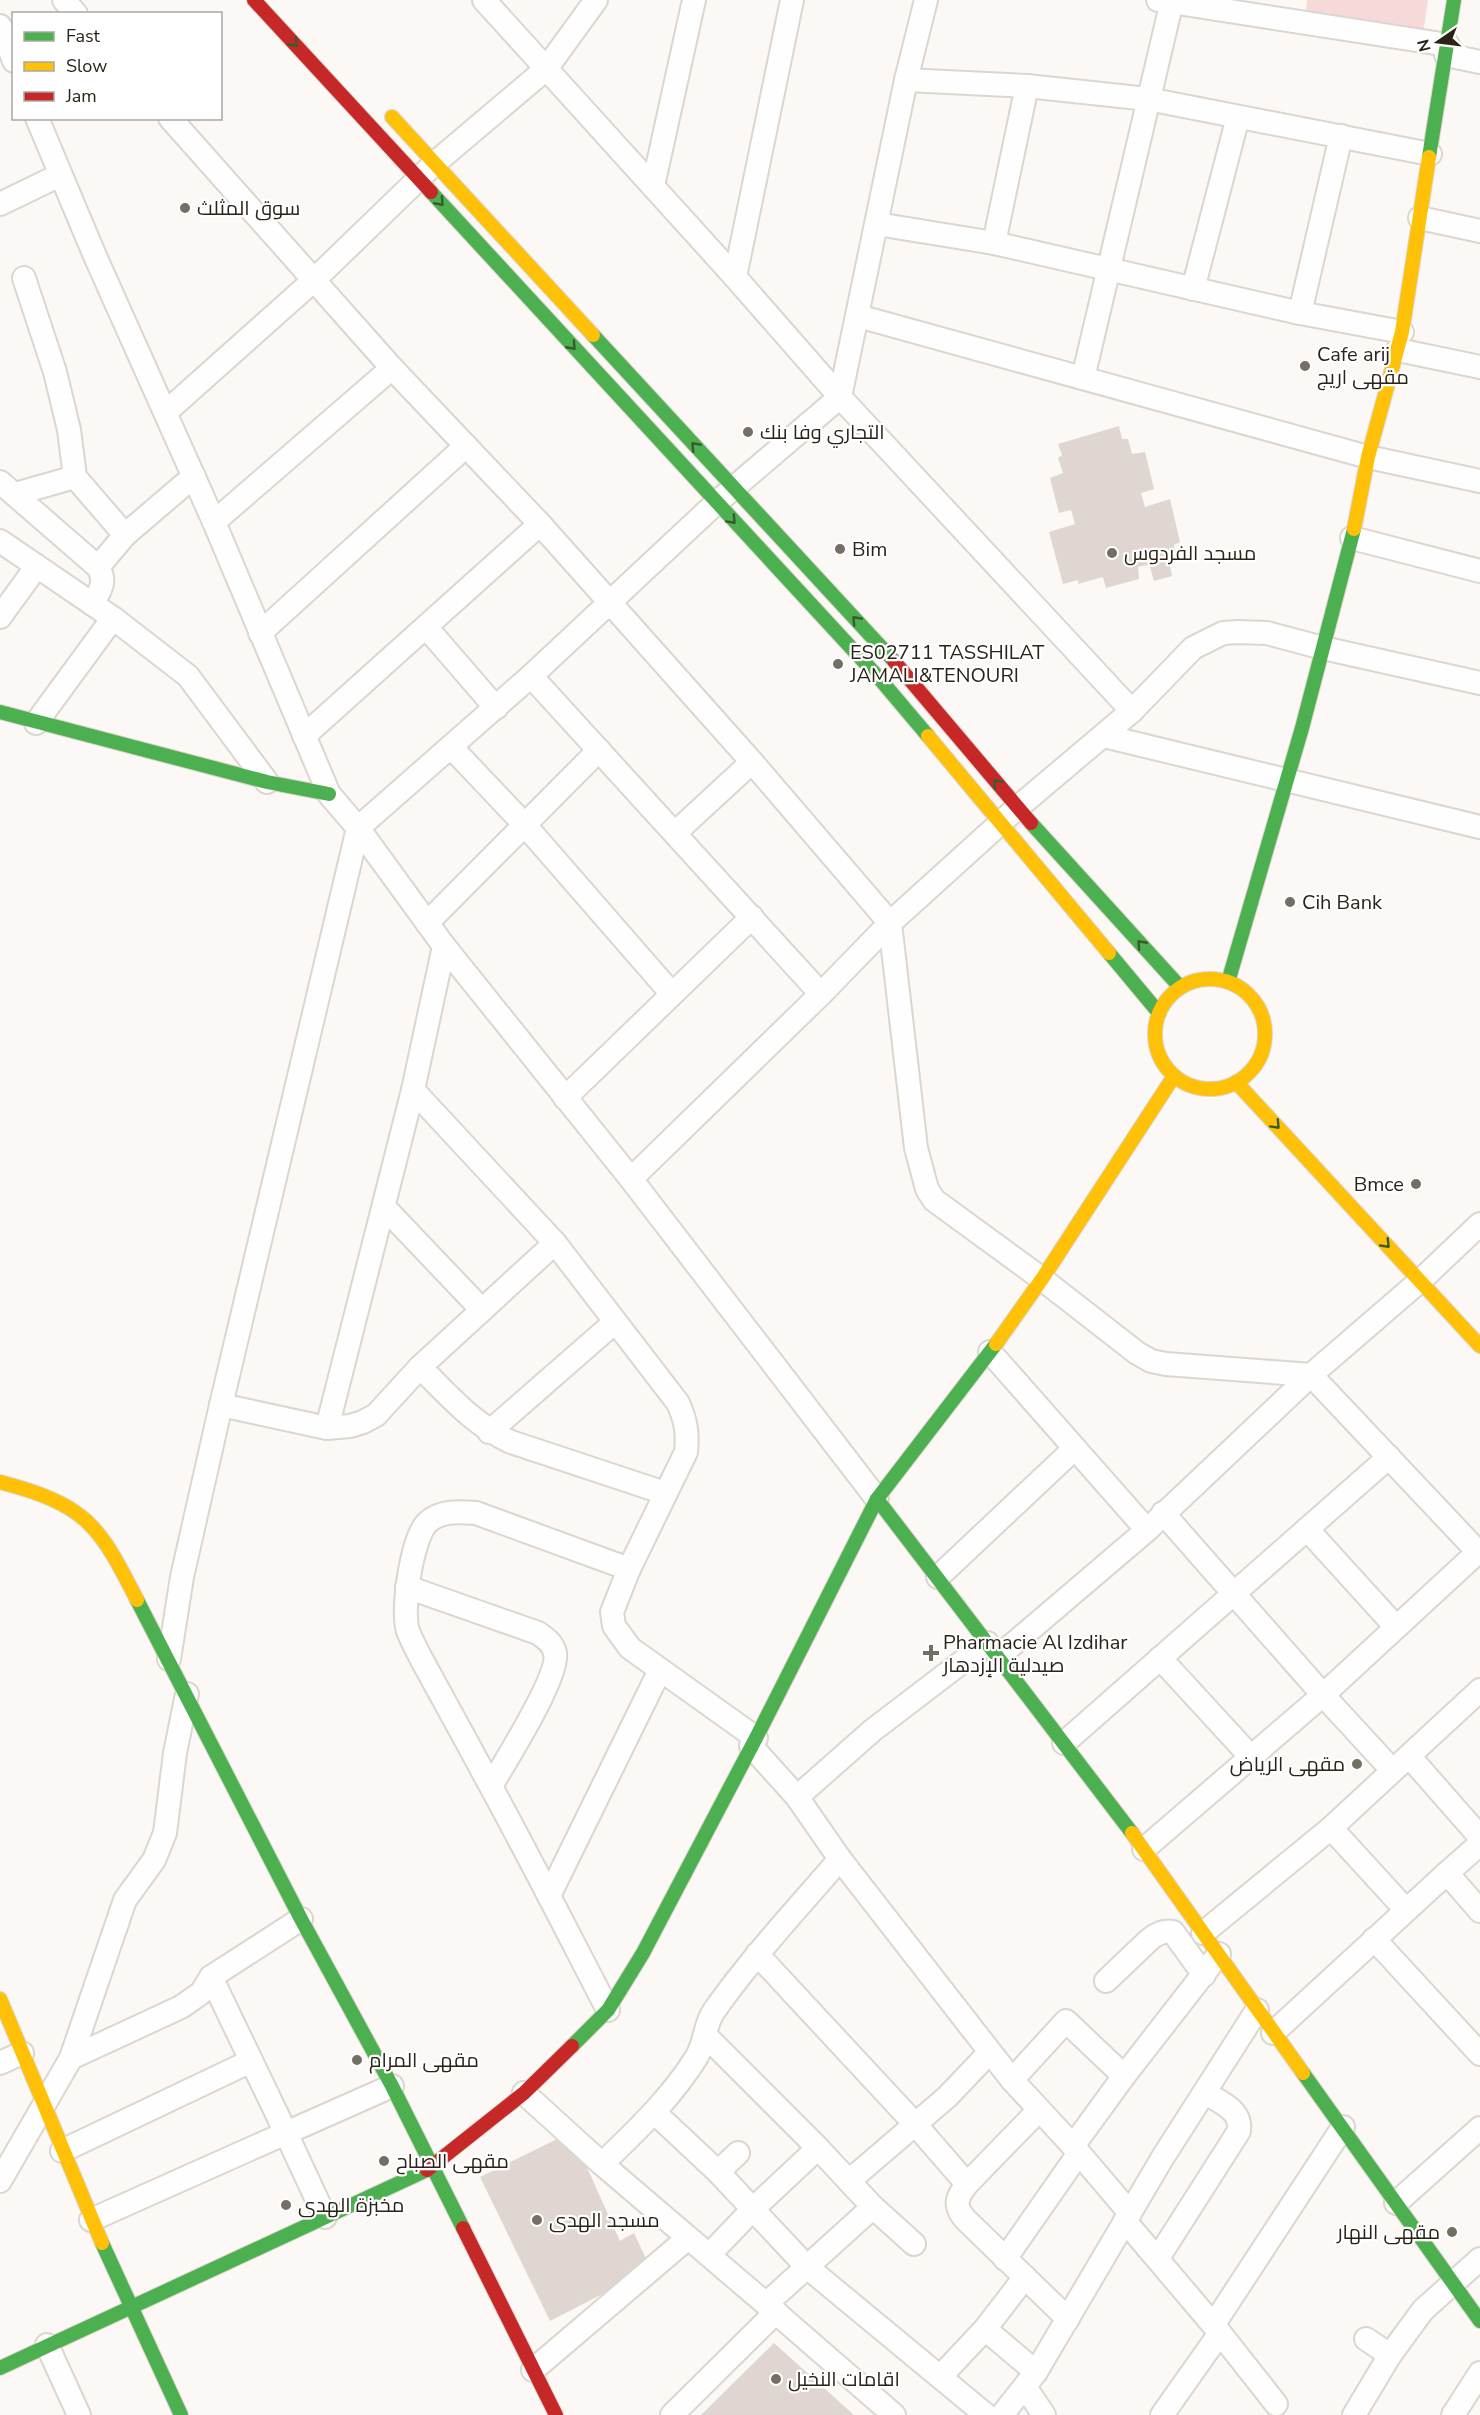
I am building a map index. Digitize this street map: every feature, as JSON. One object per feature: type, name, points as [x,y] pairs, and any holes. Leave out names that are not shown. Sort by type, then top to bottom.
[{"type":"street","points":[[64,0],[74,12]]},
{"type":"street","points":[[254,0],[427,171],[733,488],[896,664],[1159,1013]]},
{"type":"street","points":[[484,0],[735,277],[840,397],[1132,711]]},
{"type":"street","points":[[166,412],[314,280],[427,171],[546,69],[596,0]]},
{"type":"street","points":[[653,186],[694,0]]},
{"type":"street","points":[[735,277],[792,0]]},
{"type":"street","points":[[169,1659],[182,1577],[221,1405],[358,828],[452,748],[716,503],[840,397],[906,80],[926,0]]},
{"type":"street","points":[[1228,982],[1287,782],[1323,648],[1352,538],[1368,457],[1400,341],[1454,0]]},
{"type":"street","points":[[1083,378],[1148,99],[1165,1],[1447,50],[1480,62]]},
{"type":"street","points":[[0,26],[12,55]]},
{"type":"street","points":[[906,80],[1027,86],[1148,99],[1430,154]]},
{"type":"street","points":[[994,243],[1027,86]]},
{"type":"street","points":[[379,103],[427,171],[716,503],[1009,815],[1180,987]]},
{"type":"street","points":[[1193,289],[1238,117]]},
{"type":"street","points":[[38,120],[94,256],[194,476],[329,794],[358,828],[444,946],[631,1179],[939,1577],[1144,1849],[1480,2321]]},
{"type":"street","points":[[172,120],[392,368],[540,524],[752,762],[890,923],[916,1148],[927,1189],[934,1200],[1042,1279],[1137,1353],[1151,1361],[1311,1375],[1479,1553],[1323,1695],[1144,1849]]},
{"type":"street","points":[[1300,313],[1341,136]]},
{"type":"street","points":[[0,204],[60,175]]},
{"type":"street","points":[[1420,219],[1480,231]]},
{"type":"street","points":[[877,224],[994,243],[1300,313],[1400,341],[1480,367]]},
{"type":"street","points":[[24,278],[56,372],[69,430],[75,477],[125,535]]},
{"type":"street","points":[[858,316],[1368,457],[1480,481]]},
{"type":"street","points":[[214,522],[392,368]]},
{"type":"street","points":[[260,633],[466,446]]},
{"type":"street","points":[[98,567],[125,535],[194,476]]},
{"type":"street","points":[[4,488],[75,477]]},
{"type":"street","points":[[4,488],[98,567],[103,576],[103,585],[92,604]]},
{"type":"street","points":[[303,736],[540,524]]},
{"type":"street","points":[[1352,538],[1480,572]]},
{"type":"street","points":[[0,541],[112,618],[188,676],[267,782]]},
{"type":"street","points":[[0,617],[37,566]]},
{"type":"street","points":[[36,723],[112,618]]},
{"type":"street","points":[[426,627],[496,708]]},
{"type":"street","points":[[631,1179],[821,994],[890,923],[1009,815],[1132,711],[1193,648],[1223,633],[1267,633],[1323,648],[1480,683]]},
{"type":"street","points":[[531,676],[821,994]]},
{"type":"street","points":[[0,712],[267,782],[329,794]]},
{"type":"street","points":[[1104,736],[1480,827]]},
{"type":"street","points":[[452,748],[524,824],[672,994]]},
{"type":"street","points":[[427,924],[599,750]]},
{"type":"street","points":[[675,833],[752,762]]},
{"type":"street","points":[[565,1098],[753,917]]},
{"type":"street","points":[[327,1428],[413,1090],[444,946]]},
{"type":"street","points":[[1212,979],[1228,982],[1244,991],[1256,1005],[1263,1022],[1264,1039],[1253,1076],[1221,1088],[1204,1089],[1188,1085],[1174,1076],[1163,1063],[1156,1047],[1155,1030],[1159,1013],[1168,998],[1180,987],[1195,981],[1212,979]]},
{"type":"street","points":[[0,2368],[432,2168],[524,2093],[608,2010],[643,1953],[877,1499],[990,1352],[1042,1279],[1174,1076]]},
{"type":"street","points":[[1236,1082],[1431,1270],[1480,1346]]},
{"type":"street","points":[[413,1090],[555,1243],[678,1403],[686,1420],[688,1436],[686,1452],[629,1569],[612,1612],[614,1626],[630,1647],[753,1742],[797,1797],[840,1859],[989,2053],[1011,2080],[1076,2149],[1158,2258],[1217,2328],[1278,2411]]},
{"type":"street","points":[[384,1207],[482,1310]]},
{"type":"street","points":[[797,1797],[873,1730],[993,1650],[1147,1530],[1311,1375],[1480,1224]]},
{"type":"street","points":[[221,1405],[327,1428],[350,1426],[363,1422],[376,1415],[420,1367],[555,1243]]},
{"type":"street","points":[[489,1432],[615,1322]]},
{"type":"street","points":[[990,1352],[1147,1530]]},
{"type":"street","points":[[420,1367],[471,1419],[489,1432],[511,1442],[665,1494]]},
{"type":"street","points":[[939,1577],[1074,1449]]},
{"type":"street","points":[[1064,1743],[1389,1457]]},
{"type":"street","points":[[0,1482],[41,1494],[73,1509],[94,1527],[114,1556],[301,1919],[392,2086],[556,2415]]},
{"type":"street","points":[[608,2010],[408,1631],[405,1614],[407,1587],[418,1535],[427,1522],[439,1515],[452,1512],[476,1513],[629,1569]]},
{"type":"street","points":[[1163,1513],[1323,1695],[1401,1763],[1480,1837]]},
{"type":"street","points":[[1306,1529],[1396,1627]]},
{"type":"street","points":[[407,1587],[538,1632],[550,1642],[555,1651],[556,1663],[548,1683],[491,1786]]},
{"type":"street","points":[[1160,1658],[1251,1757]]},
{"type":"street","points":[[549,1896],[660,1670]]},
{"type":"street","points":[[1203,1933],[1331,1828],[1480,1690]]},
{"type":"street","points":[[0,2181],[71,2058],[125,1900],[154,1860],[165,1833],[175,1753],[186,1694]]},
{"type":"street","points":[[1331,1828],[1406,1910]]},
{"type":"street","points":[[1273,2032],[1480,1844]]},
{"type":"street","points":[[602,2164],[655,2113],[696,2058],[706,2036],[706,2028],[712,2013],[757,1954],[840,1859]]},
{"type":"street","points":[[1447,1873],[1480,1911]]},
{"type":"street","points":[[71,2058],[181,2007],[201,1993],[211,1977],[301,1919]]},
{"type":"street","points":[[1106,1981],[1149,1940],[1169,1931],[1173,1932],[1204,1975]]},
{"type":"street","points":[[1374,1939],[1480,2054]]},
{"type":"street","points":[[757,1954],[915,2124],[967,2184]]},
{"type":"street","points":[[1005,2259],[1124,2076],[1219,1954]]},
{"type":"street","points":[[211,1977],[325,2217]]},
{"type":"street","points":[[0,1999],[91,2220],[181,2415]]},
{"type":"street","points":[[1002,2415],[1031,2380],[1163,2157],[1257,2010]]},
{"type":"street","points":[[1011,2080],[1066,2021],[1124,2076]]},
{"type":"street","points":[[706,2036],[818,2148],[873,2207],[914,2244]]},
{"type":"street","points":[[0,2063],[22,2053]]},
{"type":"street","points":[[849,2181],[947,2097],[989,2053]]},
{"type":"street","points":[[62,2151],[251,2061]]},
{"type":"street","points":[[91,2220],[392,2086]]},
{"type":"street","points":[[524,2093],[602,2164],[894,2415]]},
{"type":"street","points":[[1158,2258],[1239,2131],[1236,2114],[1205,2093]]},
{"type":"street","points":[[1039,2110],[967,2184],[958,2195],[956,2203],[958,2211],[1068,2319]]},
{"type":"street","points":[[655,2113],[754,2208],[807,2267],[986,2415]]},
{"type":"street","points":[[1162,2415],[1343,2127]]},
{"type":"street","points":[[1396,2203],[1480,2128]]},
{"type":"street","points":[[709,2255],[754,2208],[818,2148]]},
{"type":"street","points":[[718,2172],[738,2153]]},
{"type":"street","points":[[672,2415],[807,2267],[873,2207]]},
{"type":"street","points":[[533,2370],[688,2238]]},
{"type":"street","points":[[1354,2415],[1390,2355],[1423,2310],[1480,2259]]},
{"type":"street","points":[[940,2377],[985,2329],[1025,2277]]},
{"type":"street","points":[[985,2329],[1031,2380],[1044,2415]]},
{"type":"street","points":[[1366,2339],[1390,2355]]},
{"type":"street","points":[[47,2345],[79,2415]]},
{"type":"street","points":[[1453,2415],[1480,2373]]},
{"type":"shaded area","points":[[1307,0],[1428,0],[1423,34],[1306,11]]},
{"type":"building","points":[[1119,426],[1122,439],[1128,439],[1132,454],[1145,452],[1154,489],[1141,493],[1145,507],[1170,499],[1180,542],[1174,545],[1177,557],[1169,560],[1172,576],[1154,581],[1150,567],[1153,567],[1152,564],[1138,567],[1139,579],[1106,588],[1103,577],[1078,584],[1078,580],[1063,584],[1049,532],[1075,524],[1071,510],[1059,513],[1050,478],[1063,473],[1058,458],[1062,455],[1058,444]]},
{"type":"building","points":[[557,2139],[580,2152],[620,2241],[634,2233],[651,2269],[550,2321],[480,2177]]},
{"type":"building","name":"اقامات النخيل","points":[[774,2343],[854,2415],[701,2415]]},
{"type":"traffic: fast","points":[[1429,157],[1454,0]]},
{"type":"traffic: fast","points":[[431,192],[879,678],[928,736]]},
{"type":"traffic: fast","points":[[593,335],[894,661]]},
{"type":"traffic: fast","points":[[1228,982],[1302,728],[1354,529]]},
{"type":"traffic: fast","points":[[0,712],[267,782],[329,794]]},
{"type":"traffic: fast","points":[[1031,823],[1180,987]]},
{"type":"traffic: fast","points":[[1109,953],[1159,1013]]},
{"type":"traffic: fast","points":[[572,2046],[608,2010],[643,1953],[756,1738],[877,1499],[996,1344]]},
{"type":"traffic: fast","points":[[877,1499],[1132,1833]]},
{"type":"traffic: fast","points":[[137,1600],[301,1919],[392,2086],[463,2228]]},
{"type":"traffic: fast","points":[[1303,2073],[1480,2321]]},
{"type":"traffic: fast","points":[[0,2368],[427,2170]]},
{"type":"traffic: fast","points":[[102,2243],[181,2415]]},
{"type":"traffic: slow","points":[[392,117],[593,335]]},
{"type":"traffic: slow","points":[[1354,529],[1368,457],[1402,332],[1429,157]]},
{"type":"traffic: slow","points":[[928,736],[1109,953]]},
{"type":"traffic: slow","points":[[1210,979],[1231,984],[1249,995],[1260,1013],[1265,1034],[1260,1055],[1249,1073],[1231,1084],[1210,1089],[1189,1084],[1171,1073],[1160,1055],[1155,1034],[1160,1013],[1171,995],[1189,984],[1210,979]]},
{"type":"traffic: slow","points":[[996,1344],[1042,1279],[1174,1076]]},
{"type":"traffic: slow","points":[[1236,1082],[1480,1346]]},
{"type":"traffic: slow","points":[[0,1482],[52,1499],[71,1509],[86,1521],[111,1552],[137,1600]]},
{"type":"traffic: slow","points":[[1132,1833],[1303,2073]]},
{"type":"traffic: slow","points":[[0,1999],[102,2243]]},
{"type":"traffic: jam","points":[[254,0],[431,192]]},
{"type":"traffic: jam","points":[[894,661],[1031,823]]},
{"type":"traffic: jam","points":[[427,2170],[524,2093],[572,2046]]},
{"type":"traffic: jam","points":[[463,2228],[556,2415]]},
{"type":"place","name":"سوق المثلث","points":[[185,208]]},
{"type":"place","name":"Cafe arij مقهى اريج","points":[[1305,366]]},
{"type":"place","name":"التجاري وفا بنك","points":[[748,432]]},
{"type":"place","name":"Bim","points":[[840,549]]},
{"type":"place","name":"مسجد الفردوس","points":[[1112,553]]},
{"type":"place","name":"ES02711 TASSHILAT JAMALI&TENOURI","points":[[838,664]]},
{"type":"place","name":"Cih Bank","points":[[1290,902]]},
{"type":"place","name":"Bmce","points":[[1416,1184]]},
{"type":"place","name":"Pharmacie Al Izdihar صيدلية الإزدهار","points":[[931,1653]]},
{"type":"place","name":"مقهى الرياض","points":[[1357,1764]]},
{"type":"place","name":"مقهى المرام","points":[[357,2060]]},
{"type":"place","name":"مقهى الصباح","points":[[384,2161]]},
{"type":"place","name":"مخبزة الهدى","points":[[286,2205]]},
{"type":"place","name":"مسجد الهدى","points":[[537,2220]]},
{"type":"place","name":"مقهى النهار","points":[[1452,2232]]},
{"type":"place","name":"اقامات النخيل","points":[[776,2379]]}]
